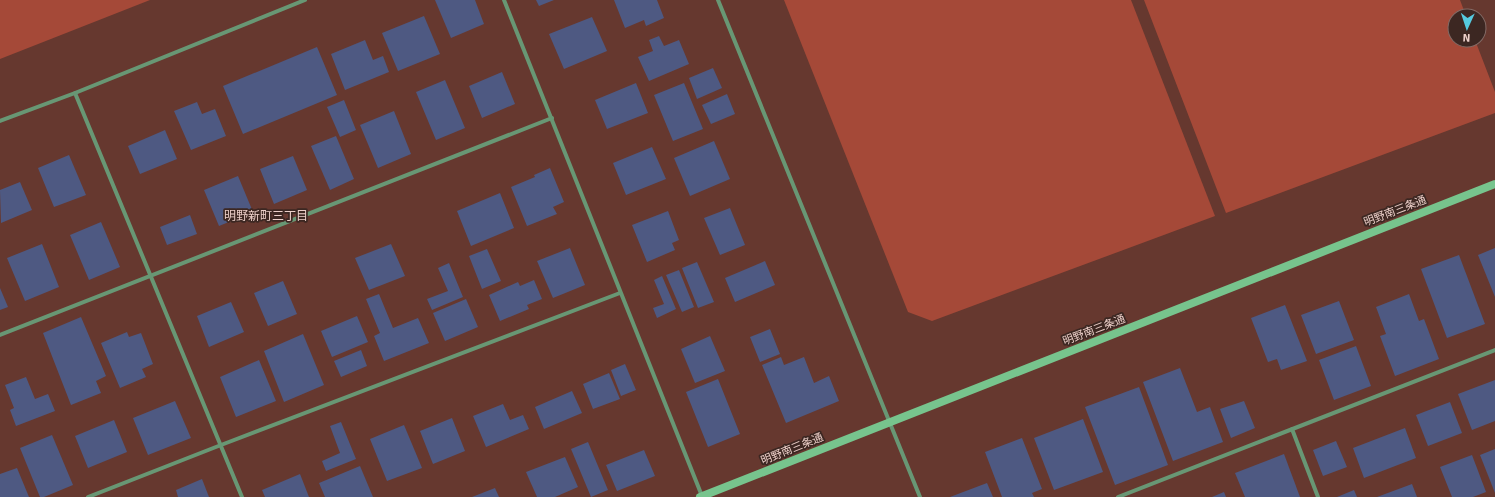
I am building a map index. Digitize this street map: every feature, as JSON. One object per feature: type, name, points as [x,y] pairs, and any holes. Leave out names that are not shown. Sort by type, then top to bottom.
[{"type":"street","points":[[0,121],[75,93],[305,0]]},
{"type":"street","points":[[504,0],[701,497]]},
{"type":"street","points":[[718,0],[920,497]]},
{"type":"street","points":[[75,93],[242,497]]},
{"type":"street","points":[[0,335],[552,118]]},
{"type":"street","name":"明野南三条通","points":[[701,497],[1495,184]]},
{"type":"street","points":[[88,497],[620,293]]},
{"type":"street","points":[[1118,497],[1495,350]]},
{"type":"street","points":[[1292,430],[1318,497]]},
{"type":"shaded area","points":[[0,0],[150,0],[0,59]]},
{"type":"shaded area","points":[[784,0],[1131,0],[1215,216],[932,321],[908,312]]},
{"type":"shaded area","points":[[1144,0],[1460,0],[1463,8],[1447,8],[1447,48],[1478,48],[1495,92],[1495,113],[1226,213]]},
{"type":"building","points":[[435,0],[475,0],[484,24],[451,38]]},
{"type":"building","points":[[536,0],[554,0],[539,6]]},
{"type":"building","points":[[614,0],[657,0],[664,18],[646,26],[644,20],[625,28]]},
{"type":"building","points":[[424,16],[440,54],[398,71],[382,33]]},
{"type":"building","points":[[592,17],[607,51],[564,69],[549,34]]},
{"type":"building","points":[[659,36],[664,46],[679,40],[689,64],[649,81],[638,57],[653,51],[649,40]]},
{"type":"building","points":[[365,40],[373,60],[383,56],[389,72],[345,90],[331,54]]},
{"type":"building","points":[[317,47],[337,95],[243,134],[223,86]]},
{"type":"building","points":[[713,68],[722,88],[697,99],[689,78]]},
{"type":"building","points":[[502,72],[515,104],[482,118],[469,86]]},
{"type":"building","points":[[445,80],[465,128],[436,140],[416,92]]},
{"type":"building","points":[[636,83],[648,113],[607,129],[595,100]]},
{"type":"building","points":[[684,83],[703,129],[673,141],[654,95]]},
{"type":"building","points":[[727,94],[735,114],[711,124],[702,105]]},
{"type":"building","points":[[344,100],[356,130],[340,137],[327,107]]},
{"type":"building","points":[[197,102],[202,114],[215,109],[226,136],[191,150],[174,111]]},
{"type":"building","points":[[394,111],[411,154],[378,168],[360,125]]},
{"type":"building","points":[[165,130],[177,159],[140,174],[128,146]]},
{"type":"building","points":[[336,136],[354,179],[330,190],[311,146]]},
{"type":"building","points":[[714,141],[730,179],[690,196],[674,158]]},
{"type":"building","points":[[652,147],[666,179],[626,195],[613,163]]},
{"type":"building","points":[[69,155],[86,195],[54,207],[38,168]]},
{"type":"building","points":[[293,156],[307,190],[274,204],[260,169]]},
{"type":"building","points":[[550,168],[564,202],[553,207],[557,214],[527,226],[511,187],[535,177],[534,175]]},
{"type":"building","points":[[238,176],[253,212],[219,226],[204,190]]},
{"type":"building","points":[[20,182],[32,210],[1,223],[0,190]]},
{"type":"building","points":[[500,193],[514,228],[471,246],[457,211]]},
{"type":"building","points":[[730,208],[745,245],[720,255],[704,218]]},
{"type":"building","points":[[668,211],[679,240],[672,243],[675,250],[647,262],[632,225]]},
{"type":"building","points":[[190,215],[197,234],[167,245],[160,227]]},
{"type":"building","points":[[101,222],[120,267],[89,280],[70,235]]},
{"type":"building","points":[[42,244],[59,287],[25,301],[7,258]]},
{"type":"building","points":[[391,244],[405,276],[369,290],[355,258]]},
{"type":"building","points":[[570,248],[585,285],[553,298],[537,261]]},
{"type":"building","points":[[1495,248],[1495,297],[1478,255]]},
{"type":"building","points":[[487,249],[501,281],[482,289],[469,256]]},
{"type":"building","points":[[1459,255],[1485,324],[1447,338],[1421,269]]},
{"type":"building","points":[[765,261],[775,285],[735,302],[725,278]]},
{"type":"building","points":[[697,262],[714,302],[698,308],[682,268]]},
{"type":"building","points":[[449,263],[463,297],[432,310],[427,299],[448,291],[438,268]]},
{"type":"building","points":[[679,270],[694,307],[682,312],[666,275]]},
{"type":"building","points":[[662,276],[676,309],[657,318],[653,308],[664,304],[654,280]]},
{"type":"building","points":[[534,280],[542,299],[527,305],[529,309],[500,321],[489,295],[518,282],[520,286]]},
{"type":"building","points":[[283,281],[297,314],[268,326],[254,293]]},
{"type":"building","points":[[0,288],[8,307],[0,310]]},
{"type":"building","points":[[379,294],[393,328],[418,318],[429,343],[384,361],[374,336],[380,333],[366,299]]},
{"type":"building","points":[[1409,294],[1419,321],[1424,319],[1439,359],[1395,376],[1380,336],[1386,334],[1376,307]]},
{"type":"building","points":[[466,299],[478,327],[445,341],[433,313]]},
{"type":"building","points":[[1339,301],[1354,340],[1316,354],[1301,315]]},
{"type":"building","points":[[231,302],[244,332],[209,347],[197,316]]},
{"type":"building","points":[[1285,305],[1307,361],[1281,370],[1277,359],[1268,362],[1251,318]]},
{"type":"building","points":[[357,316],[368,342],[332,357],[321,331]]},
{"type":"building","points":[[81,317],[106,376],[96,381],[101,393],[71,405],[43,333]]},
{"type":"building","points":[[770,329],[780,354],[760,362],[750,337]]},
{"type":"building","points":[[127,332],[129,337],[141,333],[153,364],[142,369],[146,377],[120,388],[101,343]]},
{"type":"building","points":[[303,334],[324,385],[284,402],[264,351]]},
{"type":"building","points":[[710,336],[725,371],[695,383],[681,349]]},
{"type":"building","points":[[1356,346],[1371,386],[1334,400],[1319,360]]},
{"type":"building","points":[[361,350],[367,366],[341,377],[334,361]]},
{"type":"building","points":[[781,357],[784,365],[804,357],[814,383],[829,376],[839,401],[786,423],[762,365]]},
{"type":"building","points":[[259,360],[276,401],[236,417],[220,377]]},
{"type":"building","points":[[625,364],[636,390],[621,396],[611,370]]},
{"type":"building","points":[[1180,368],[1197,412],[1210,407],[1223,442],[1173,461],[1143,382]]},
{"type":"building","points":[[609,373],[620,399],[593,409],[583,384]]},
{"type":"building","points":[[26,377],[35,399],[48,394],[55,411],[16,426],[10,410],[14,408],[5,385]]},
{"type":"building","points":[[718,379],[740,434],[708,447],[686,392]]},
{"type":"building","points":[[1495,380],[1495,421],[1472,430],[1458,394]]},
{"type":"building","points":[[1139,387],[1168,465],[1115,485],[1085,407]]},
{"type":"building","points":[[572,391],[582,413],[544,429],[535,407]]},
{"type":"building","points":[[175,401],[191,438],[148,455],[133,418]]},
{"type":"building","points":[[1244,401],[1255,428],[1231,438],[1220,409]]},
{"type":"building","points":[[1450,402],[1462,433],[1428,446],[1416,415]]},
{"type":"building","points":[[503,404],[510,420],[523,415],[529,429],[486,447],[473,416]]},
{"type":"building","points":[[452,418],[465,451],[433,464],[420,431]]},
{"type":"building","points":[[1083,419],[1103,472],[1054,490],[1034,438]]},
{"type":"building","points":[[114,420],[127,452],[88,468],[75,436]]},
{"type":"building","points":[[341,422],[356,459],[326,471],[322,461],[340,453],[330,426]]},
{"type":"building","points":[[404,425],[422,468],[387,481],[370,439]]},
{"type":"building","points":[[1405,428],[1416,458],[1364,478],[1353,448]]},
{"type":"building","points":[[52,435],[73,485],[44,497],[40,497],[20,448]]},
{"type":"building","points":[[1022,438],[1042,489],[1032,493],[1034,497],[1002,497],[985,452]]},
{"type":"building","points":[[1336,441],[1347,467],[1323,476],[1313,450]]},
{"type":"building","points":[[588,442],[608,490],[591,497],[571,449]]},
{"type":"building","points":[[1495,449],[1495,493],[1480,455]]},
{"type":"building","points":[[644,450],[655,476],[617,491],[606,465]]},
{"type":"building","points":[[1284,454],[1300,497],[1245,497],[1235,473]]},
{"type":"building","points":[[1472,455],[1486,492],[1473,497],[1452,497],[1440,467]]},
{"type":"building","points":[[565,457],[578,487],[555,497],[537,497],[526,472]]},
{"type":"building","points":[[360,466],[373,497],[325,497],[319,483]]},
{"type":"building","points":[[17,468],[29,497],[0,497],[0,474]]},
{"type":"building","points":[[300,474],[309,497],[265,497],[262,490]]},
{"type":"building","points":[[202,479],[209,497],[178,497],[176,490]]},
{"type":"building","points":[[987,483],[993,497],[950,497]]},
{"type":"building","points":[[1412,484],[1417,497],[1377,497]]},
{"type":"building","points":[[495,488],[499,497],[472,497]]},
{"type":"building","points":[[1354,490],[1357,497],[1337,497]]},
{"type":"building","points":[[1224,492],[1226,497],[1212,497]]},
{"type":"district","name":"明野新町三丁目","points":[[266,216]]}]
